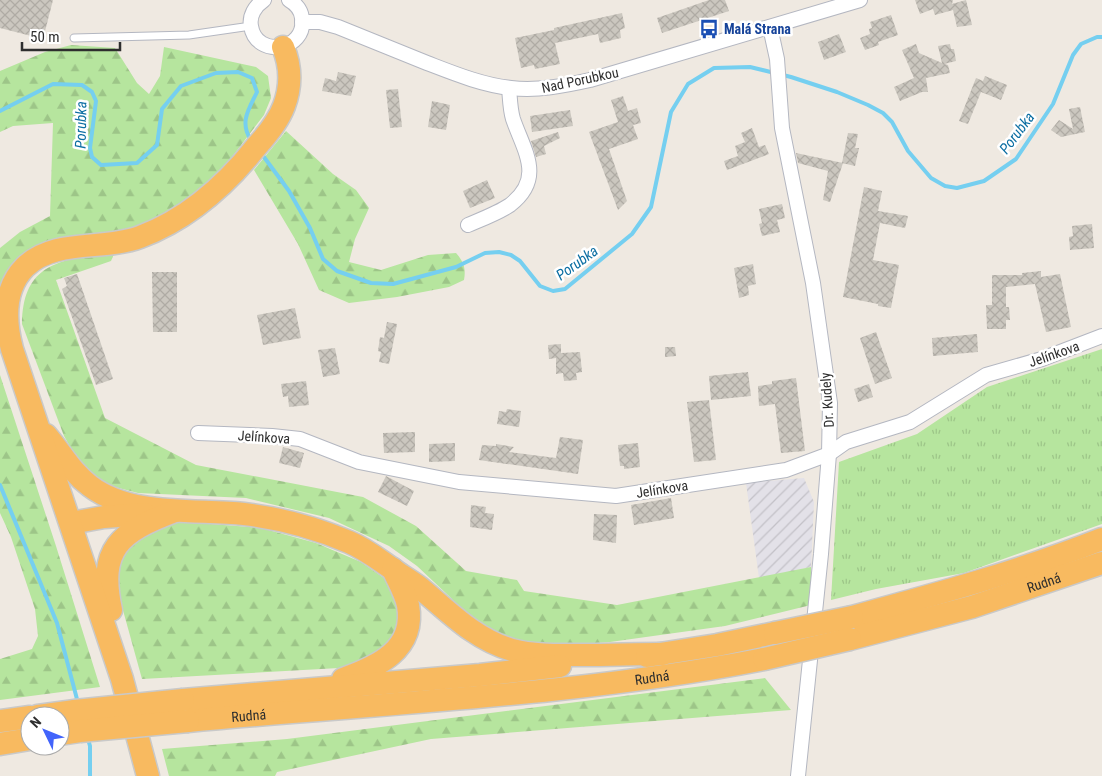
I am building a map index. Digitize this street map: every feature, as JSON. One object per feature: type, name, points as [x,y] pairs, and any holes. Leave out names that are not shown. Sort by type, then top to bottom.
[{"type":"highway","points":[[148,776],[122,679],[12,349],[8,334],[7,305],[10,290],[17,276],[32,262],[49,252],[125,241],[156,230],[199,205],[212,194],[242,164],[274,124],[284,107],[290,82],[283,47]]},
{"type":"highway","points":[[38,424],[73,471],[99,492],[120,502],[176,511],[244,514],[264,517],[297,524],[352,543],[419,587],[466,627],[486,640],[509,649],[526,653],[551,655],[662,654]]},
{"type":"highway","points":[[71,523],[104,517],[176,511]]},
{"type":"highway","points":[[122,679],[119,644],[107,588],[108,565],[116,547],[128,534],[148,522],[176,511]]},
{"type":"highway","name":"Rudná","points":[[185,711],[318,688],[480,675],[662,654],[775,633],[852,616],[968,585],[1102,539]]},
{"type":"highway","name":"Rudná","points":[[185,711],[479,697],[597,685],[712,669],[850,639],[972,607],[1102,563]]},
{"type":"highway","points":[[318,688],[379,665],[400,644],[407,627],[408,611],[404,593],[392,568]]},
{"type":"highway","points":[[72,726],[185,711]]},
{"type":"highway","points":[[0,721],[20,718]]},
{"type":"highway","points":[[0,744],[20,741]]},
{"type":"street","points":[[264,0],[254,11],[251,26],[253,33],[262,44],[269,47],[289,45],[299,35],[302,22],[298,8],[289,0]]},
{"type":"street","name":"Nad Porubkou","points":[[302,22],[320,22],[338,27],[449,72],[479,82],[509,88],[532,89],[555,88],[590,80],[860,0]]},
{"type":"street","name":"Dr. Kudely","points":[[770,26],[777,59],[777,84],[782,128],[813,283],[830,403],[829,454],[821,554],[798,776]]},
{"type":"street","points":[[468,225],[509,205],[523,191],[530,176],[529,161],[513,117],[509,88]]},
{"type":"street","name":"Jelínkova","points":[[198,433],[300,439],[359,462],[459,482],[616,496],[786,470],[829,454],[846,442],[910,422],[986,375],[1042,359],[1102,336]]},
{"type":"lane","points":[[74,38],[189,35],[251,26]]},
{"type":"shaded area","points":[[804,478],[814,502],[811,567],[759,578],[746,483]]},
{"type":"green space","points":[[71,45],[115,48],[137,83],[149,94],[160,76],[164,47],[256,67],[268,76],[271,98],[264,115],[219,174],[176,207],[142,226],[100,236],[57,239],[46,243],[19,259],[9,269],[0,286],[0,248],[20,232],[50,216],[53,123],[13,126],[0,132],[0,71],[45,52]]},
{"type":"green space","points":[[286,131],[333,174],[356,190],[369,208],[355,239],[349,262],[381,270],[428,255],[456,253],[464,266],[464,280],[449,287],[397,297],[349,303],[319,290],[298,244],[254,170]]},
{"type":"green space","points":[[108,252],[114,254],[111,261],[56,280],[105,418],[196,465],[363,497],[416,526],[466,571],[517,580],[524,591],[617,605],[811,567],[811,605],[725,626],[610,642],[553,646],[502,637],[471,620],[417,566],[389,546],[329,518],[246,498],[138,493],[111,486],[90,473],[76,457],[64,436],[22,324],[24,304],[29,288],[47,268],[74,258]]},
{"type":"green space","points":[[1102,349],[1102,524],[964,573],[876,589],[831,600],[839,462],[917,434],[987,387]]},
{"type":"green space","points":[[0,375],[100,687],[0,700],[0,659],[32,649],[38,636],[35,609],[11,537],[0,513]]},
{"type":"green space","points":[[174,523],[261,528],[316,543],[361,562],[384,578],[394,590],[401,612],[394,639],[360,665],[339,668],[142,679],[116,585],[120,558],[137,538]]},
{"type":"green space","points":[[765,678],[791,710],[431,739],[277,772],[275,776],[169,776],[162,749],[287,739]]},
{"type":"building","points":[[0,0],[53,0],[43,39],[0,28]]},
{"type":"building","points":[[709,0],[725,0],[729,11],[662,33],[657,18]]},
{"type":"building","points":[[915,0],[953,0],[952,4],[966,0],[972,25],[957,27],[953,10],[935,15],[933,9],[920,14]]},
{"type":"building","points":[[622,13],[625,28],[620,30],[621,38],[600,43],[598,34],[555,43],[560,64],[535,69],[534,65],[521,68],[515,38]]},
{"type":"building","points":[[891,15],[898,35],[878,42],[879,45],[865,50],[860,38],[870,34],[869,29],[872,28],[870,22]]},
{"type":"building","points":[[839,34],[846,52],[824,60],[818,42]]},
{"type":"building","points":[[916,44],[919,53],[942,63],[938,46],[950,44],[951,49],[954,49],[956,61],[944,64],[948,65],[950,73],[926,78],[928,92],[922,92],[900,101],[894,87],[914,78],[902,50]]},
{"type":"building","points":[[338,72],[356,76],[351,96],[322,91],[325,78],[336,81]]},
{"type":"building","points":[[985,76],[1007,85],[1001,100],[981,92],[968,124],[959,121],[976,78],[983,81]]},
{"type":"building","points":[[398,89],[402,127],[390,128],[386,90]]},
{"type":"building","points":[[623,96],[628,111],[637,108],[641,123],[633,125],[638,139],[609,149],[627,201],[618,210],[589,132],[618,122],[611,100]]},
{"type":"building","points":[[432,101],[450,105],[446,130],[428,127]]},
{"type":"building","points":[[1080,107],[1085,132],[1061,137],[1051,130],[1059,120],[1073,129],[1069,109]]},
{"type":"building","points":[[570,110],[573,126],[532,132],[530,116]]},
{"type":"building","points":[[752,128],[759,147],[765,145],[769,154],[727,170],[724,161],[738,156],[735,146],[745,142],[741,133]]},
{"type":"building","points":[[558,132],[560,138],[544,146],[546,154],[536,157],[531,141]]},
{"type":"building","points":[[848,133],[858,134],[855,148],[859,148],[855,166],[842,163]]},
{"type":"building","points":[[796,153],[843,163],[830,202],[823,200],[828,171],[798,163]]},
{"type":"building","points":[[487,180],[495,198],[470,208],[463,191]]},
{"type":"building","points":[[864,187],[882,191],[878,211],[908,216],[905,228],[880,223],[873,260],[899,265],[891,308],[843,297]]},
{"type":"building","points":[[782,204],[785,218],[777,220],[780,232],[762,236],[759,224],[762,223],[759,209]]},
{"type":"building","points":[[1092,224],[1094,248],[1070,250],[1069,237],[1073,236],[1072,226]]},
{"type":"building","points":[[753,264],[756,284],[748,286],[749,295],[739,298],[734,268]]},
{"type":"building","points":[[1041,271],[1041,277],[1060,274],[1071,327],[1046,332],[1035,284],[1006,287],[1006,307],[1009,307],[1010,320],[1006,320],[1006,329],[987,329],[986,305],[992,305],[992,275],[1022,275],[1022,273]]},
{"type":"building","points":[[152,272],[177,272],[177,332],[153,332]]},
{"type":"building","points":[[77,274],[113,379],[96,385],[62,289],[67,286],[64,278]]},
{"type":"building","points":[[295,308],[301,338],[263,345],[257,315]]},
{"type":"building","points":[[387,322],[397,324],[389,364],[379,362],[381,352],[378,351],[380,337],[384,338]]},
{"type":"building","points":[[876,332],[892,378],[875,384],[860,338]]},
{"type":"building","points":[[977,334],[978,352],[933,356],[932,338]]},
{"type":"building","points":[[561,344],[561,353],[580,352],[582,372],[576,373],[577,380],[564,381],[563,373],[556,374],[556,358],[549,359],[548,345]]},
{"type":"building","points":[[665,347],[675,347],[676,356],[665,357]]},
{"type":"building","points":[[335,348],[340,374],[323,377],[318,350]]},
{"type":"building","points":[[748,372],[751,396],[711,400],[709,376]]},
{"type":"building","points":[[796,378],[805,451],[781,453],[775,404],[759,406],[758,386],[772,384],[772,381]]},
{"type":"building","points":[[306,381],[309,405],[289,407],[288,396],[283,397],[281,384]]},
{"type":"building","points":[[869,384],[873,397],[858,402],[854,389]]},
{"type":"building","points":[[709,400],[716,460],[694,462],[687,402]]},
{"type":"building","points":[[507,409],[521,411],[519,427],[497,424],[499,411],[506,412]]},
{"type":"building","points":[[415,432],[415,452],[384,453],[383,433]]},
{"type":"building","points":[[560,437],[583,440],[578,474],[479,460],[482,445],[496,446],[496,444],[514,447],[509,452],[556,458]]},
{"type":"building","points":[[455,443],[455,461],[429,462],[429,444]]},
{"type":"building","points":[[638,443],[640,467],[624,469],[624,466],[620,466],[618,445]]},
{"type":"building","points":[[283,447],[304,453],[300,468],[279,463]]},
{"type":"building","points":[[386,476],[414,491],[407,506],[378,492]]},
{"type":"building","points":[[671,498],[674,518],[634,525],[631,505]]},
{"type":"building","points":[[471,505],[486,507],[485,513],[494,514],[492,530],[470,527]]},
{"type":"building","points":[[594,514],[617,515],[616,543],[593,540]]},
{"type":"waterway","name":"Porubka","points":[[261,153],[289,191],[310,228],[323,259],[337,271],[371,283],[393,284],[456,267],[485,253],[499,252],[511,255],[520,261],[540,286],[553,291],[565,289],[632,234],[651,207],[671,112],[688,84],[714,68],[750,67],[791,77],[837,92],[868,105],[883,113],[892,122],[908,151],[931,178],[945,186],[957,188],[984,181],[1016,159],[1053,104],[1073,55],[1081,44],[1097,37],[1102,37]]},
{"type":"waterway","name":"Porubka","points":[[0,111],[53,84],[82,85],[92,92],[96,101],[90,148],[92,157],[101,165],[137,163],[157,145],[162,109],[181,86],[216,73],[238,72],[252,78],[257,92],[246,116],[247,133],[251,140]]},
{"type":"waterway","points":[[0,485],[57,623],[78,703]]},
{"type":"waterway","points":[[88,739],[90,746],[90,776]]},
{"type":"place","name":"Malá Strana","points":[[709,29]]}]
